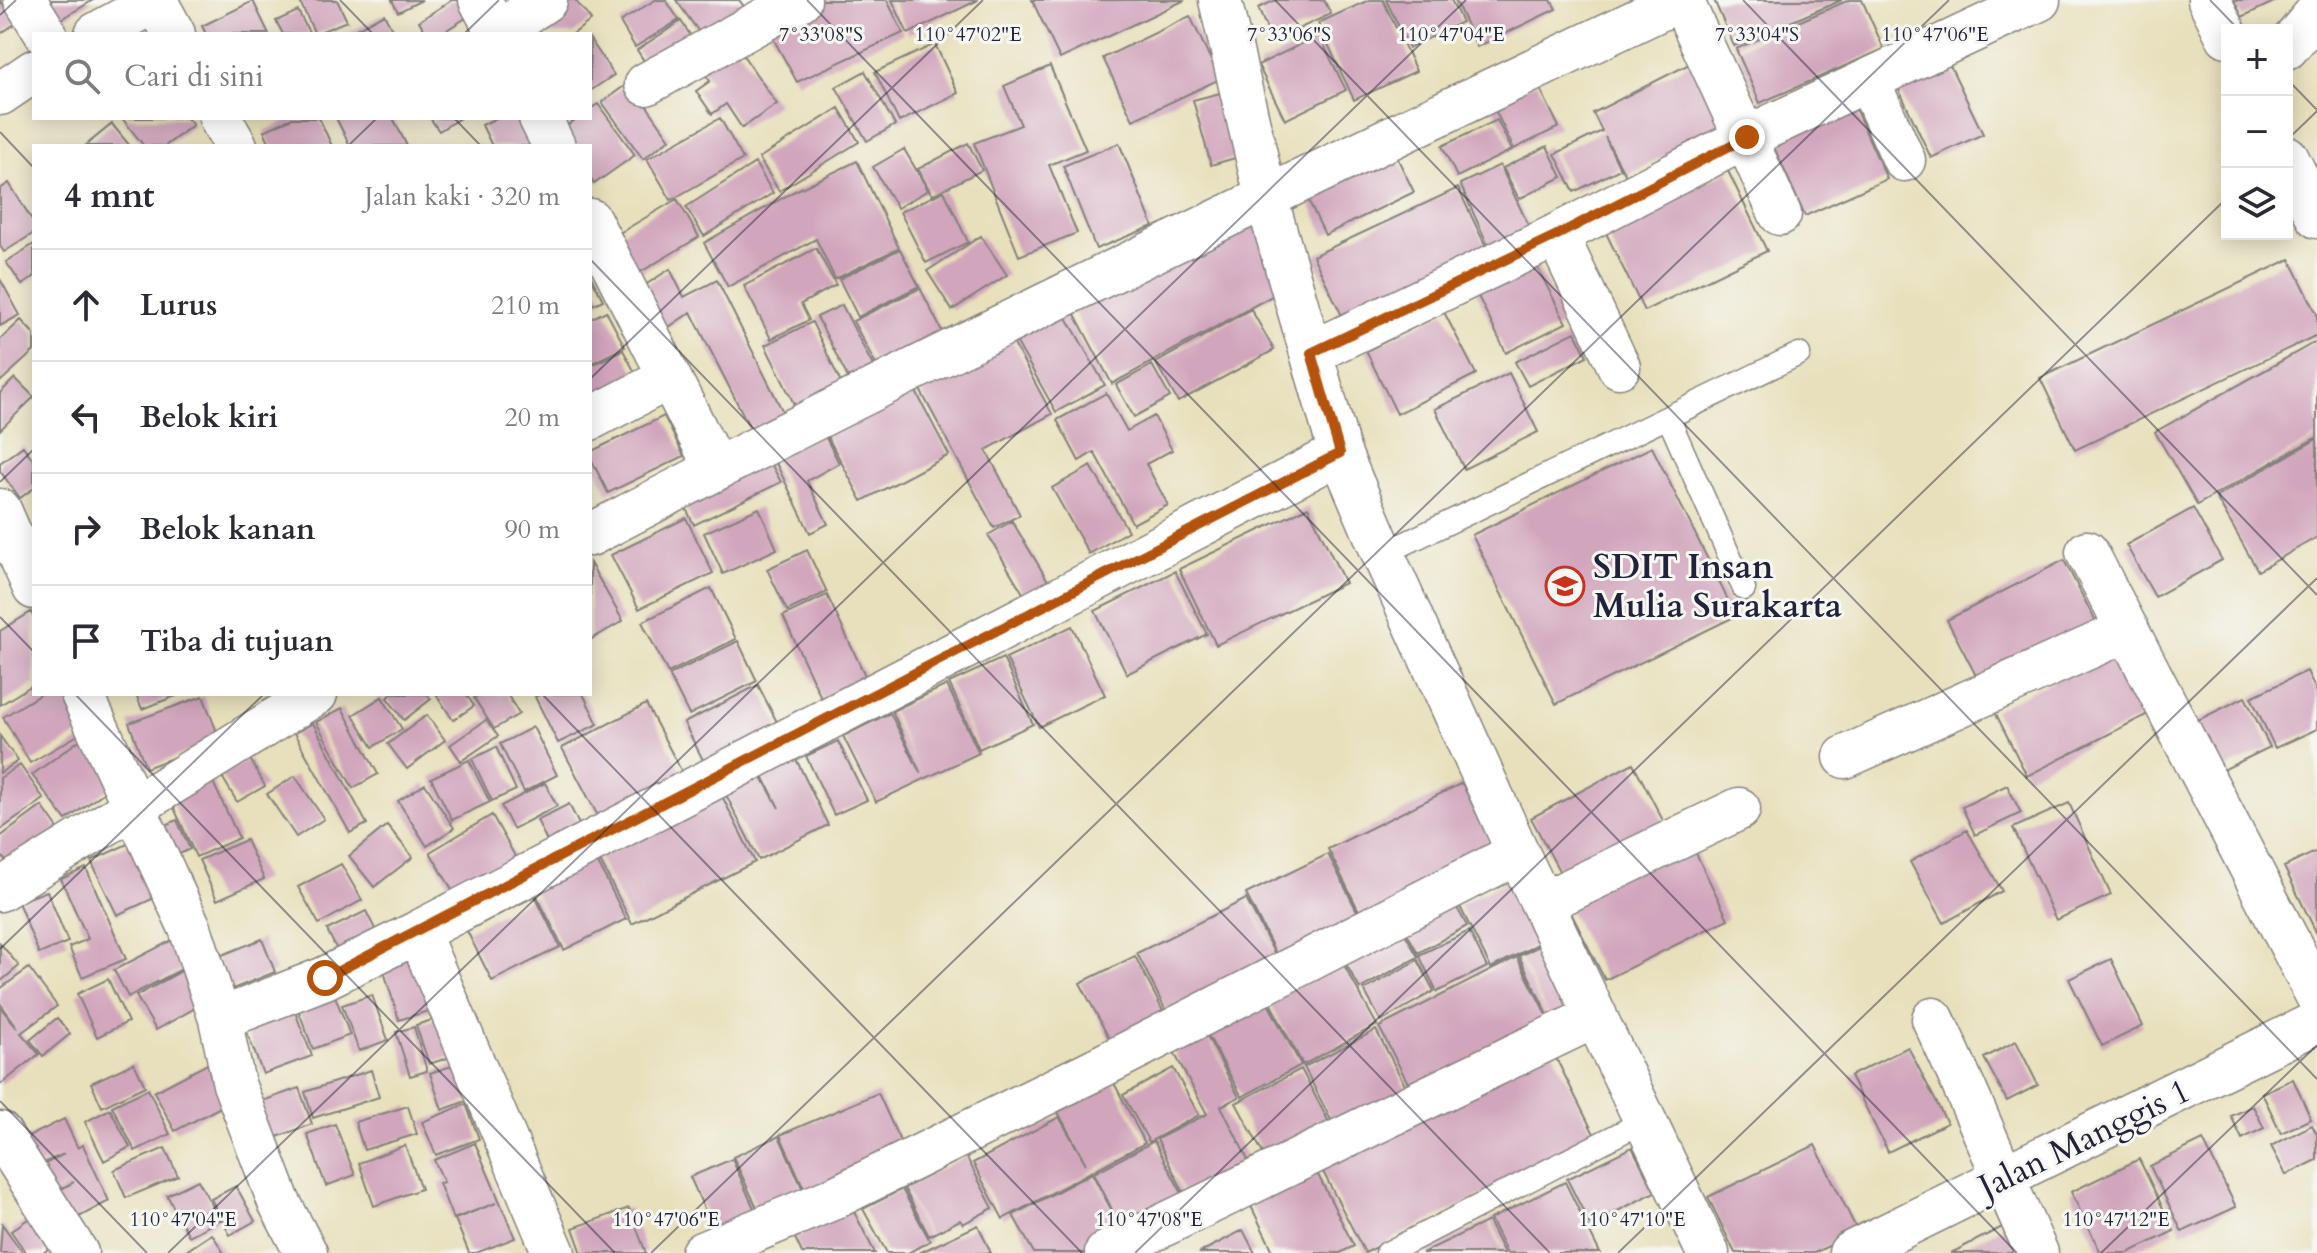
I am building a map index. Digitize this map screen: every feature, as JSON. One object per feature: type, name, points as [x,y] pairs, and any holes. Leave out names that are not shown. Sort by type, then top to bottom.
[{"type":"street","points":[[25,0],[45,32]]},
{"type":"street","points":[[100,32],[157,0],[173,32]]},
{"type":"street","points":[[480,0],[497,32]]},
{"type":"street","points":[[501,32],[546,0]]},
{"type":"street","points":[[646,84],[800,0]]},
{"type":"street","points":[[1220,0],[1266,197],[1340,453],[1518,853],[1708,1253]]},
{"type":"street","points":[[592,534],[716,469],[1266,197],[1681,0],[1780,214]]},
{"type":"street","points":[[1311,353],[1557,235],[1747,137],[2039,0]]},
{"type":"street","points":[[2209,0],[2221,24]]},
{"type":"street","points":[[2293,41],[2317,12]]},
{"type":"street","points":[[0,94],[32,72]]},
{"type":"street","points":[[1868,80],[1904,160]]},
{"type":"street","points":[[221,120],[235,144]]},
{"type":"street","points":[[541,120],[553,144]]},
{"type":"street","points":[[2292,168],[2317,217]]},
{"type":"street","points":[[592,224],[716,469]]},
{"type":"street","points":[[1557,235],[1619,367]]},
{"type":"street","points":[[592,418],[669,378]]},
{"type":"street","points":[[220,1019],[325,978],[418,932],[1340,453]]},
{"type":"street","points":[[0,510],[32,583]]},
{"type":"street","points":[[2087,552],[2317,996]]},
{"type":"street","points":[[1845,757],[2128,630]]},
{"type":"street","points":[[83,696],[190,928],[220,1019],[234,1084],[279,1202],[306,1253]]},
{"type":"street","points":[[0,890],[313,696]]},
{"type":"street","points":[[1543,903],[1739,809]]},
{"type":"street","points":[[702,1253],[861,1185],[1102,1066],[1518,853]]},
{"type":"street","points":[[418,932],[554,1253]]},
{"type":"street","points":[[1106,1253],[1596,1016]]},
{"type":"street","points":[[1933,1019],[1970,1096],[2037,1253]]},
{"type":"street","name":"Jalan Manggis 1","points":[[1850,1253],[1904,1241],[2003,1178],[2317,1022]]},
{"type":"street","points":[[0,1133],[67,1250]]},
{"type":"lane","points":[[1383,554],[1799,354]]},
{"type":"lane","points":[[1668,417],[1744,589]]},
{"type":"lane","points":[[1387,1253],[1646,1120]]},
{"type":"building","points":[[0,0],[16,23],[0,34]]},
{"type":"building","points":[[44,0],[93,0],[57,22]]},
{"type":"building","points":[[299,0],[337,0],[347,21],[314,32]]},
{"type":"building","points":[[392,0],[422,0],[398,12]]},
{"type":"building","points":[[452,0],[466,0],[474,13],[443,32],[426,32],[419,21]]},
{"type":"building","points":[[550,0],[575,0],[591,20],[576,32],[509,32]]},
{"type":"building","points":[[655,0],[666,0],[679,20],[635,47],[620,22]]},
{"type":"building","points":[[676,0],[739,0],[749,13],[707,43]]},
{"type":"building","points":[[821,0],[887,0],[903,33],[797,82],[769,31]]},
{"type":"building","points":[[892,0],[978,0],[908,34]]},
{"type":"building","points":[[1032,0],[1185,0],[1060,59]]},
{"type":"building","points":[[1276,0],[1324,0],[1331,14],[1272,41],[1258,8]]},
{"type":"building","points":[[1369,0],[1383,0],[1416,71],[1354,100],[1318,23]]},
{"type":"building","points":[[1386,0],[1451,0],[1462,22],[1409,48]]},
{"type":"building","points":[[1455,0],[1551,0],[1556,9],[1477,47]]},
{"type":"building","points":[[1714,0],[1842,0],[1734,46]]},
{"type":"building","points":[[1849,0],[1862,0],[1884,49],[1760,103],[1736,49]]},
{"type":"building","points":[[2234,0],[2278,0],[2242,17]]},
{"type":"building","points":[[253,1],[268,32],[205,32],[202,26]]},
{"type":"building","points":[[298,11],[309,32],[282,32],[276,21]]},
{"type":"building","points":[[384,14],[394,32],[351,32]]},
{"type":"building","points":[[1190,16],[1220,79],[1133,120],[1103,58]]},
{"type":"building","points":[[681,21],[698,47],[654,76],[637,50]]},
{"type":"building","points":[[1319,35],[1346,90],[1285,120],[1258,65]]},
{"type":"building","points":[[731,38],[777,104],[742,128],[726,104],[712,114],[696,91],[710,81],[696,62]]},
{"type":"building","points":[[592,42],[614,75],[592,90]]},
{"type":"building","points":[[935,44],[958,93],[899,122],[875,72]]},
{"type":"building","points":[[1945,55],[1983,134],[1931,158],[1894,79]]},
{"type":"building","points":[[1695,61],[1727,123],[1626,176],[1605,137],[1620,169],[1574,192],[1555,154],[1602,131],[1593,113]]},
{"type":"building","points":[[1050,66],[1086,150],[1049,165],[1077,233],[1019,256],[974,143],[1021,125],[1004,86]]},
{"type":"building","points":[[865,71],[895,125],[867,141],[836,87]]},
{"type":"building","points":[[630,82],[670,139],[643,159],[602,102]]},
{"type":"building","points":[[1537,82],[1559,127],[1514,149],[1492,104]]},
{"type":"building","points":[[1224,92],[1242,156],[1211,165],[1193,100]]},
{"type":"building","points":[[1850,97],[1887,179],[1805,216],[1768,134]]},
{"type":"building","points":[[598,104],[635,155],[594,184],[592,144],[566,144],[558,132],[575,120],[592,120],[592,108]]},
{"type":"building","points":[[839,108],[859,142],[779,191],[759,158]]},
{"type":"building","points":[[720,118],[743,159],[671,200],[647,159]]},
{"type":"building","points":[[124,120],[189,120],[193,125],[168,144],[142,144]]},
{"type":"building","points":[[288,120],[320,120],[331,144],[270,144],[264,131]]},
{"type":"building","points":[[337,120],[394,120],[406,144],[349,144]]},
{"type":"building","points":[[431,120],[457,120],[439,131]]},
{"type":"building","points":[[492,120],[531,120],[534,144],[491,144],[482,125]]},
{"type":"building","points":[[1497,120],[1512,150],[1457,177],[1442,146]]},
{"type":"building","points":[[112,124],[128,144],[87,144]]},
{"type":"building","points":[[968,143],[982,170],[932,195],[918,169]]},
{"type":"building","points":[[1119,143],[1153,226],[1096,249],[1063,166]]},
{"type":"building","points":[[1390,143],[1414,192],[1325,235],[1301,185]]},
{"type":"building","points":[[1547,146],[1562,177],[1519,199],[1503,168]]},
{"type":"building","points":[[904,149],[928,190],[897,208],[873,167]]},
{"type":"building","points":[[857,161],[899,248],[835,279],[816,239],[728,287],[704,243],[793,192]]},
{"type":"building","points":[[755,163],[773,193],[704,236],[686,207]]},
{"type":"building","points":[[1500,165],[1533,235],[1492,254],[1460,184]]},
{"type":"building","points":[[1728,171],[1767,251],[1644,311],[1605,231]]},
{"type":"building","points":[[9,183],[32,220],[32,234],[4,252],[0,246],[0,189]]},
{"type":"building","points":[[1458,188],[1490,255],[1346,324],[1313,256]]},
{"type":"building","points":[[944,191],[968,242],[926,263],[900,212]]},
{"type":"building","points":[[677,199],[699,237],[629,279],[606,241]]},
{"type":"building","points":[[1259,203],[1281,291],[1112,384],[1070,305]]},
{"type":"building","points":[[981,236],[1007,275],[952,310],[927,271]]},
{"type":"building","points":[[32,245],[32,278],[22,285],[6,262]]},
{"type":"building","points":[[816,248],[836,285],[801,304],[809,320],[771,339],[744,286]]},
{"type":"building","points":[[900,249],[919,286],[858,317],[839,279]]},
{"type":"building","points":[[2290,259],[2317,314],[2317,335],[2075,450],[2040,378]]},
{"type":"building","points":[[1535,263],[1566,323],[1506,353],[1476,292]]},
{"type":"building","points":[[670,269],[684,297],[717,280],[789,424],[756,440],[691,312],[660,333],[633,293]]},
{"type":"building","points":[[0,279],[20,315],[0,326]]},
{"type":"building","points":[[592,279],[603,300],[592,305]]},
{"type":"building","points":[[920,288],[945,337],[879,371],[853,321]]},
{"type":"building","points":[[842,305],[873,366],[848,378],[817,317]]},
{"type":"building","points":[[1061,307],[1105,385],[1056,412],[1012,334]]},
{"type":"building","points":[[1251,309],[1274,350],[1178,402],[1156,363]]},
{"type":"building","points":[[606,311],[625,347],[592,363],[592,318]]},
{"type":"building","points":[[1444,312],[1476,374],[1397,414],[1366,351]]},
{"type":"building","points":[[21,320],[32,332],[32,353],[0,382],[0,340]]},
{"type":"building","points":[[812,322],[841,383],[795,406],[765,345]]},
{"type":"building","points":[[1575,332],[1587,356],[1528,386],[1515,362]]},
{"type":"building","points":[[1009,335],[1052,414],[986,450],[1020,515],[994,528],[917,384]]},
{"type":"building","points":[[2317,341],[2317,437],[2197,505],[2155,432]]},
{"type":"building","points":[[623,350],[639,380],[592,403],[592,365]]},
{"type":"building","points":[[1152,365],[1170,397],[1134,417],[1116,385]]},
{"type":"building","points":[[1509,373],[1538,432],[1464,469],[1435,409]]},
{"type":"building","points":[[15,378],[32,395],[32,399],[0,430],[0,393]]},
{"type":"building","points":[[913,386],[949,455],[862,501],[825,432]]},
{"type":"building","points":[[1106,393],[1127,431],[1154,416],[1172,450],[1146,464],[1168,505],[1133,524],[1094,452],[1079,461],[1057,420]]},
{"type":"building","points":[[664,416],[684,456],[608,493],[592,461],[592,451]]},
{"type":"building","points":[[823,432],[839,463],[807,481],[828,524],[810,533],[774,459]]},
{"type":"building","points":[[2317,439],[2317,537],[2258,571],[2216,497]]},
{"type":"building","points":[[23,446],[32,458],[32,489],[20,498],[0,471],[0,463]]},
{"type":"building","points":[[1652,447],[1736,616],[1556,704],[1472,535]]},
{"type":"building","points":[[769,460],[781,482],[694,525],[683,502]]},
{"type":"building","points":[[1091,466],[1128,531],[1089,554],[1052,488]]},
{"type":"building","points":[[1308,507],[1345,583],[1216,645],[1179,569]]},
{"type":"building","points":[[759,508],[777,549],[723,574],[704,533]]},
{"type":"building","points":[[2193,508],[2222,560],[2155,597],[2126,545]]},
{"type":"building","points":[[686,518],[713,573],[639,609],[611,555]]},
{"type":"building","points":[[1012,521],[1054,591],[1030,605],[988,535]]},
{"type":"building","points":[[807,550],[827,592],[787,611],[767,569]]},
{"type":"building","points":[[2064,560],[2100,630],[1983,689],[1947,620]]},
{"type":"building","points":[[592,567],[623,621],[592,639]]},
{"type":"building","points":[[1175,571],[1207,634],[1127,674],[1095,611]]},
{"type":"building","points":[[711,588],[736,639],[668,673],[642,622]]},
{"type":"building","points":[[827,595],[869,684],[824,704],[783,616]]},
{"type":"building","points":[[31,612],[32,685],[0,705],[0,631]]},
{"type":"building","points":[[1072,626],[1105,695],[1039,727],[1006,658]]},
{"type":"building","points":[[738,641],[757,681],[689,715],[669,675]]},
{"type":"building","points":[[2117,648],[2150,713],[2027,776],[1994,710]]},
{"type":"building","points":[[1003,658],[1033,724],[979,749],[949,683]]},
{"type":"building","points":[[2307,671],[2317,693],[2317,729],[2275,748],[2251,697]]},
{"type":"building","points":[[758,685],[779,726],[705,764],[684,723]]},
{"type":"building","points":[[947,685],[979,753],[876,802],[843,736],[890,713],[921,774],[892,711]]},
{"type":"building","points":[[38,696],[72,696],[88,729],[30,763],[3,717]]},
{"type":"building","points":[[137,696],[176,696],[142,709]]},
{"type":"building","points":[[203,696],[220,740],[146,768],[129,723]]},
{"type":"building","points":[[429,696],[431,699],[404,720],[387,698]]},
{"type":"building","points":[[437,696],[467,696],[474,706],[453,720]]},
{"type":"building","points":[[508,696],[519,714],[494,729],[474,698]]},
{"type":"building","points":[[584,696],[598,724],[558,743],[535,697]]},
{"type":"building","points":[[382,697],[402,729],[373,747],[353,715]]},
{"type":"building","points":[[2245,697],[2270,747],[2219,772],[2194,722]]},
{"type":"building","points":[[646,704],[683,774],[599,818],[562,748]]},
{"type":"building","points":[[342,708],[378,774],[353,788],[316,722]]},
{"type":"building","points":[[427,715],[445,740],[407,769],[388,744]]},
{"type":"building","points":[[486,720],[498,736],[461,761],[450,745]]},
{"type":"building","points":[[313,723],[367,824],[350,833],[294,733]]},
{"type":"building","points":[[533,727],[557,775],[524,792],[500,744]]},
{"type":"building","points":[[0,736],[18,761],[0,773]]},
{"type":"building","points":[[85,736],[118,782],[66,820],[32,775]]},
{"type":"building","points":[[838,741],[867,800],[834,815],[806,756]]},
{"type":"building","points":[[496,747],[516,790],[492,801],[472,759]]},
{"type":"building","points":[[250,759],[265,786],[237,802],[221,775]]},
{"type":"building","points":[[796,759],[828,825],[759,860],[726,795],[762,777],[779,808],[763,776]]},
{"type":"building","points":[[469,760],[490,802],[452,820],[431,778]]},
{"type":"building","points":[[1633,763],[1668,830],[1566,884],[1531,818]]},
{"type":"building","points":[[20,765],[44,799],[0,830],[0,778]]},
{"type":"building","points":[[295,776],[324,819],[296,837],[267,794]]},
{"type":"building","points":[[212,780],[239,838],[196,857],[170,799]]},
{"type":"building","points":[[545,783],[557,806],[513,829],[501,806]]},
{"type":"building","points":[[1462,783],[1496,853],[1363,919],[1328,849]]},
{"type":"building","points":[[425,784],[454,828],[427,846],[398,801]]},
{"type":"building","points":[[2007,785],[2021,813],[1975,835],[1962,807]]},
{"type":"building","points":[[722,796],[755,862],[632,924],[598,857]]},
{"type":"building","points":[[2069,803],[2111,895],[2056,920],[2013,828]]},
{"type":"building","points":[[569,804],[585,837],[552,852],[537,820]]},
{"type":"building","points":[[42,806],[61,833],[11,869],[0,853],[0,837]]},
{"type":"building","points":[[492,815],[520,865],[458,900],[430,852]]},
{"type":"building","points":[[177,820],[190,849],[169,859],[156,829]]},
{"type":"building","points":[[387,825],[413,857],[374,887],[349,856]]},
{"type":"building","points":[[1967,830],[2002,891],[1944,923],[1910,862]]},
{"type":"building","points":[[136,840],[161,895],[117,915],[91,861]]},
{"type":"building","points":[[246,840],[264,879],[217,900],[199,860]]},
{"type":"building","points":[[1690,841],[1728,919],[1605,980],[1566,903]]},
{"type":"building","points":[[2317,851],[2317,934],[2284,867]]},
{"type":"building","points":[[1328,854],[1361,919],[1279,960],[1246,894]]},
{"type":"building","points":[[595,857],[626,919],[564,950],[533,888]]},
{"type":"building","points":[[341,864],[362,900],[319,924],[298,887]]},
{"type":"building","points":[[86,868],[126,959],[82,977],[69,947],[88,939],[61,879]]},
{"type":"building","points":[[1514,877],[1546,940],[1491,968],[1459,905]]},
{"type":"building","points":[[47,891],[68,942],[39,954],[18,902]]},
{"type":"building","points":[[1450,895],[1467,926],[1418,953],[1401,922]]},
{"type":"building","points":[[535,896],[560,947],[492,981],[467,931]]},
{"type":"building","points":[[1246,899],[1278,960],[1168,1015],[1137,953]]},
{"type":"building","points":[[366,911],[381,941],[342,960],[327,930]]},
{"type":"building","points":[[1399,923],[1418,957],[1360,989],[1341,955]]},
{"type":"building","points":[[1469,931],[1487,967],[1437,992],[1419,955]]},
{"type":"building","points":[[174,939],[188,966],[128,997],[114,970]]},
{"type":"building","points":[[262,939],[275,972],[230,990],[217,957]]},
{"type":"building","points":[[1547,942],[1583,1013],[1554,1027],[1519,956]]},
{"type":"building","points":[[0,943],[19,966],[0,982]]},
{"type":"building","points":[[421,953],[438,1008],[399,1020],[382,965]]},
{"type":"building","points":[[1338,954],[1377,1025],[1303,1065],[1265,994]]},
{"type":"building","points":[[1135,956],[1165,1015],[1111,1042],[1080,983]]},
{"type":"building","points":[[1517,957],[1550,1022],[1412,1091],[1379,1027]]},
{"type":"building","points":[[2111,959],[2143,1026],[2102,1046],[2069,979]]},
{"type":"building","points":[[1418,960],[1434,991],[1381,1021],[1364,990]]},
{"type":"building","points":[[194,964],[213,998],[156,1030],[136,996]]},
{"type":"building","points":[[29,968],[57,1006],[21,1033],[39,1054],[0,1085],[0,1007],[18,1028],[0,1003],[0,989]]},
{"type":"building","points":[[108,979],[128,1022],[97,1037],[77,994]]},
{"type":"building","points":[[330,983],[350,1035],[313,1049],[293,996]]},
{"type":"building","points":[[372,995],[388,1040],[359,1051],[342,1005]]},
{"type":"building","points":[[1264,996],[1301,1065],[1242,1097],[1204,1028]]},
{"type":"building","points":[[290,999],[312,1056],[263,1074],[241,1017]]},
{"type":"building","points":[[445,1016],[457,1055],[429,1064],[416,1025]]},
{"type":"building","points":[[57,1018],[70,1034],[43,1056],[30,1040]]},
{"type":"building","points":[[414,1027],[427,1071],[410,1076],[396,1032]]},
{"type":"building","points":[[1203,1028],[1239,1097],[1221,1106],[1250,1164],[1186,1197],[1157,1139],[1207,1114],[1170,1045]]},
{"type":"building","points":[[1376,1030],[1407,1089],[1334,1126],[1304,1067]]},
{"type":"building","points":[[2016,1041],[2038,1085],[2007,1101],[1984,1058]]},
{"type":"building","points":[[1908,1047],[1947,1123],[1888,1152],[1850,1076]]},
{"type":"building","points":[[1552,1050],[1596,1138],[1365,1253],[1320,1166]]},
{"type":"building","points":[[213,1061],[234,1100],[175,1131],[154,1092]]},
{"type":"building","points":[[134,1063],[145,1086],[102,1107],[91,1083]]},
{"type":"building","points":[[458,1064],[470,1100],[442,1110],[430,1073]]},
{"type":"building","points":[[1173,1068],[1199,1115],[1149,1142],[1123,1095]]},
{"type":"building","points":[[1301,1069],[1331,1126],[1267,1161],[1236,1103]]},
{"type":"building","points":[[371,1070],[379,1097],[313,1118],[305,1092]]},
{"type":"building","points":[[2293,1079],[2311,1119],[2281,1133],[2262,1093]]},
{"type":"building","points":[[1114,1083],[1145,1143],[1003,1219],[973,1163],[1059,1117],[1086,1164],[1058,1112]]},
{"type":"building","points":[[299,1088],[312,1124],[264,1142],[251,1105]]},
{"type":"building","points":[[148,1089],[170,1134],[135,1151],[112,1106]]},
{"type":"building","points":[[878,1093],[904,1150],[806,1193],[780,1135]]},
{"type":"building","points":[[466,1104],[479,1139],[436,1155],[422,1122]]},
{"type":"building","points":[[408,1106],[417,1134],[364,1150],[355,1122]]},
{"type":"building","points":[[2253,1106],[2264,1128],[2242,1139],[2231,1116]]},
{"type":"building","points":[[110,1109],[130,1147],[104,1161],[85,1122]]},
{"type":"building","points":[[64,1119],[78,1148],[83,1145],[109,1201],[68,1223],[53,1194],[74,1182],[52,1193],[39,1167],[64,1154],[37,1166],[24,1139]]},
{"type":"building","points":[[335,1124],[355,1175],[326,1186],[307,1134]]},
{"type":"building","points":[[2312,1125],[2317,1135],[2317,1160],[2286,1175],[2271,1146]]},
{"type":"building","points":[[779,1136],[805,1194],[760,1214],[733,1157]]},
{"type":"building","points":[[2203,1140],[2236,1207],[2182,1232],[2150,1166]]},
{"type":"building","points":[[1154,1141],[1186,1201],[1085,1253],[1034,1253],[1013,1215],[1092,1173],[1120,1226],[1094,1173]]},
{"type":"building","points":[[475,1143],[515,1238],[469,1253],[455,1219],[496,1203],[453,1219],[439,1183],[444,1182],[434,1160]]},
{"type":"building","points":[[405,1145],[421,1189],[374,1206],[359,1163]]},
{"type":"building","points":[[1815,1145],[1858,1232],[1814,1253],[1735,1253],[1708,1197]]},
{"type":"building","points":[[1632,1147],[1655,1192],[1590,1225],[1567,1179]]},
{"type":"building","points":[[165,1148],[178,1176],[126,1198],[114,1170]]},
{"type":"building","points":[[966,1156],[993,1208],[963,1224],[960,1220],[929,1236],[904,1188]]},
{"type":"building","points":[[732,1159],[757,1215],[715,1233],[690,1177]]},
{"type":"building","points":[[2139,1159],[2174,1231],[2128,1253],[2101,1253],[2071,1192]]},
{"type":"building","points":[[1314,1167],[1354,1246],[1340,1253],[1274,1253],[1248,1200]]},
{"type":"building","points":[[198,1180],[220,1220],[189,1236],[167,1195]]},
{"type":"building","points":[[1565,1182],[1600,1253],[1507,1253],[1490,1219]]},
{"type":"building","points":[[236,1186],[255,1221],[230,1235],[211,1199]]},
{"type":"building","points":[[902,1189],[930,1241],[908,1253],[887,1253],[863,1209]]},
{"type":"building","points":[[629,1208],[646,1253],[582,1253],[573,1228]]},
{"type":"building","points":[[852,1208],[875,1253],[802,1253],[795,1238]]},
{"type":"building","points":[[38,1212],[58,1242],[43,1253],[26,1253],[11,1231]]},
{"type":"building","points":[[1488,1221],[1504,1253],[1422,1253]]},
{"type":"building","points":[[2,1224],[23,1253],[0,1253]]},
{"type":"building","points":[[2008,1224],[2023,1253],[1951,1253]]},
{"type":"building","points":[[978,1225],[991,1253],[919,1253]]},
{"type":"building","points":[[1243,1230],[1255,1253],[1199,1253]]},
{"type":"building","points":[[212,1234],[224,1253],[183,1253]]},
{"type":"place","name":"SDIT Insan Mulia Surakarta","points":[[1565,586]]},
{"type":"route","points":[[325,978],[1340,453],[1311,353],[1557,235],[1747,137]]}]
